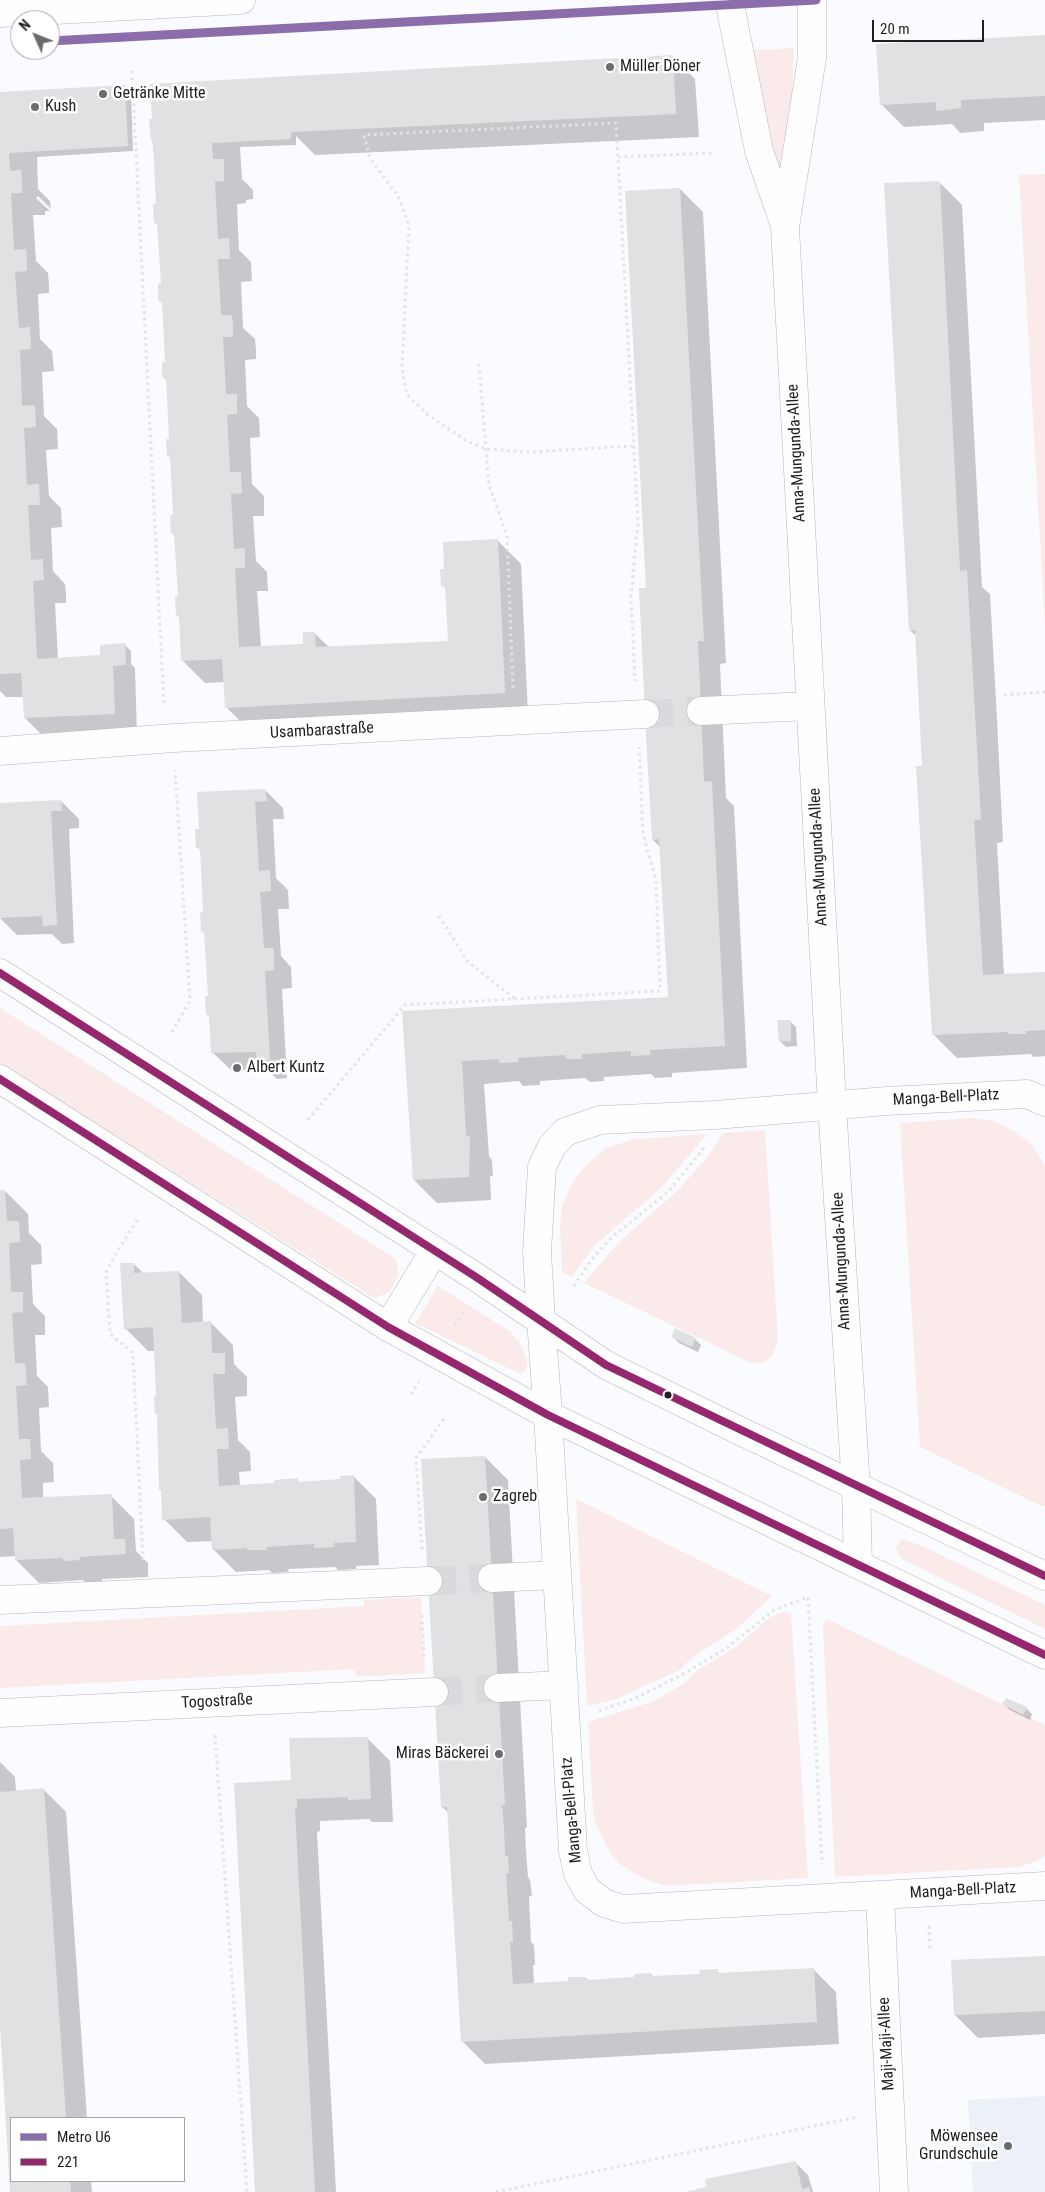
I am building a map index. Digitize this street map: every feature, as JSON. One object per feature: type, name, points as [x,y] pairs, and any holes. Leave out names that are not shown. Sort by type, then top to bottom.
[{"type":"street","points":[[0,13],[240,0]]},
{"type":"street","name":"Anna-Mungunda-Allee","points":[[729,0],[759,151],[785,227]]},
{"type":"street","name":"Anna-Mungunda-Allee","points":[[812,0],[812,58],[785,227],[832,1105],[856,1486],[858,1564]]},
{"type":"street","points":[[701,711],[810,706]]},
{"type":"street","name":"Usambarastraße","points":[[0,751],[174,738],[645,714]]},
{"type":"street","points":[[0,973],[541,1320],[606,1365],[856,1486],[1033,1562],[1045,1576]]},
{"type":"street","points":[[0,1079],[388,1327],[548,1414],[1045,1655]]},
{"type":"street","name":"Manga-Bell-Platz","points":[[1045,1102],[1027,1094],[832,1105],[715,1115],[600,1120],[565,1132],[552,1146],[542,1167],[537,1252],[573,1851],[578,1874],[587,1890],[604,1904],[623,1908],[880,1897],[1045,1886]]},
{"type":"street","points":[[388,1327],[434,1251]]},
{"type":"street","points":[[492,1578],[557,1575]]},
{"type":"street","points":[[0,1600],[424,1581]]},
{"type":"street","points":[[498,1688],[564,1685]]},
{"type":"street","name":"Togostraße","points":[[0,1713],[430,1692]]},
{"type":"street","name":"Maji-Maji-Allee","points":[[880,1897],[894,2192]]},
{"type":"path","points":[[132,71],[164,707]]},
{"type":"path","points":[[633,446],[529,452],[486,449],[465,440],[428,415],[408,395],[402,368],[410,224],[398,196],[370,158],[364,135],[616,123],[638,522],[631,596],[635,682]]},
{"type":"path","points":[[618,157],[712,153]]},
{"type":"path","points":[[479,364],[488,485],[507,536],[514,698]]},
{"type":"path","points":[[1004,695],[1045,692]]},
{"type":"path","points":[[308,1120],[405,1005],[660,991],[656,880],[643,834],[638,745]]},
{"type":"path","points":[[172,1032],[190,1001],[174,761]]},
{"type":"path","points":[[439,916],[468,962],[516,999]]},
{"type":"path","points":[[570,1293],[587,1266],[612,1237],[668,1192],[694,1163],[713,1136],[715,1115]]},
{"type":"path","points":[[138,1220],[106,1272],[110,1334],[133,1353],[143,1565]]},
{"type":"path","points":[[452,1330],[468,1305]]},
{"type":"path","points":[[411,1394],[421,1377]]},
{"type":"path","points":[[422,1549],[416,1458],[446,1416]]},
{"type":"path","points":[[424,1581],[430,1692]]},
{"type":"path","points":[[565,1718],[595,1712],[638,1697],[728,1648],[774,1610],[808,1597],[822,1868]]},
{"type":"path","points":[[214,1732],[247,2192]]},
{"type":"path","points":[[496,2192],[890,2110]]},
{"type":"shaded area","points":[[794,48],[789,173],[776,173],[753,50]]},
{"type":"shaded area","points":[[1045,174],[1045,625],[1019,175]]},
{"type":"shaded area","points":[[0,1008],[396,1259],[399,1275],[388,1293],[374,1298],[0,1063]]},
{"type":"shaded area","points":[[973,1118],[995,1121],[1013,1130],[1032,1145],[1045,1165],[1045,1506],[1041,1506],[920,1447],[900,1123]]},
{"type":"shaded area","points":[[765,1130],[778,1340],[773,1355],[765,1362],[751,1363],[584,1283],[617,1244],[677,1191],[704,1161],[724,1133]]},
{"type":"shaded area","points":[[707,1134],[661,1188],[594,1246],[572,1277],[562,1272],[560,1226],[562,1206],[574,1180],[588,1163],[607,1148],[634,1139]]},
{"type":"shaded area","points":[[438,1286],[511,1332],[521,1345],[527,1359],[525,1371],[521,1373],[512,1370],[415,1323]]},
{"type":"shaded area","points":[[576,1499],[772,1596],[736,1629],[690,1659],[680,1670],[614,1700],[587,1706]]},
{"type":"shaded area","points":[[903,1539],[922,1546],[1045,1605],[1045,1629],[902,1559],[895,1548]]},
{"type":"shaded area","points":[[421,1597],[425,1673],[356,1677],[356,1669],[0,1688],[0,1626],[364,1606],[364,1600]]},
{"type":"shaded area","points":[[783,1612],[791,1613],[808,1878],[666,1886],[644,1879],[621,1865],[611,1854],[597,1827],[593,1811],[588,1722],[652,1702],[685,1683],[695,1672],[737,1646],[770,1617]]},
{"type":"shaded area","points":[[827,1619],[1045,1725],[1045,1856],[1037,1861],[1018,1867],[835,1877],[823,1625]]},
{"type":"shaded area","name":"Möwensee Grundschule","points":[[1045,2096],[1045,2192],[973,2192],[968,2100]]},
{"type":"building","points":[[1045,35],[1045,96],[961,100],[961,108],[936,111],[936,102],[880,105],[876,44]]},
{"type":"building","points":[[673,55],[676,114],[291,132],[291,139],[212,143],[213,159],[224,159],[224,181],[215,182],[218,239],[229,238],[230,259],[218,259],[221,315],[232,315],[233,326],[233,337],[223,337],[226,394],[237,394],[237,414],[227,415],[230,472],[241,472],[242,493],[231,494],[234,549],[245,548],[245,568],[235,568],[239,647],[303,644],[303,632],[315,632],[316,647],[448,641],[445,586],[441,586],[440,569],[444,569],[443,542],[498,539],[505,693],[225,708],[222,659],[181,661],[179,615],[176,615],[175,597],[178,596],[174,533],[171,533],[170,515],[173,515],[170,455],[167,456],[166,439],[169,439],[166,377],[162,377],[162,362],[165,362],[162,301],[158,301],[158,284],[161,283],[157,223],[154,223],[153,204],[156,204],[153,141],[151,141],[149,119],[152,119],[150,84]]},
{"type":"building","points":[[125,85],[128,146],[9,153],[10,171],[21,170],[22,181],[22,193],[11,193],[14,250],[26,249],[27,261],[27,271],[15,272],[19,328],[30,327],[31,349],[20,350],[22,406],[35,405],[36,427],[24,428],[27,485],[39,484],[40,505],[28,505],[31,560],[43,559],[44,580],[33,581],[37,659],[100,655],[100,645],[125,643],[126,665],[113,666],[115,714],[24,718],[21,673],[0,674],[0,92]]},
{"type":"building","points":[[940,181],[960,571],[967,570],[981,820],[974,820],[983,975],[1045,972],[1045,1030],[1026,1031],[1026,1034],[1009,1034],[1008,1032],[932,1035],[916,766],[922,766],[915,630],[909,631],[884,183]]},
{"type":"building","points":[[680,188],[704,641],[698,641],[704,781],[712,782],[725,1046],[650,1050],[650,1055],[631,1056],[631,1051],[582,1054],[582,1059],[566,1059],[565,1055],[518,1058],[518,1062],[499,1063],[499,1059],[462,1061],[466,1136],[470,1136],[469,1177],[413,1180],[402,1011],[668,997],[659,839],[652,840],[646,735],[639,588],[646,588],[625,191]]},
{"type":"building","points":[[265,789],[267,801],[255,802],[259,871],[270,870],[271,891],[260,892],[264,948],[274,948],[274,970],[265,971],[270,1060],[257,1061],[256,1052],[211,1053],[209,1015],[206,1015],[205,996],[208,996],[204,932],[201,931],[200,912],[203,912],[200,848],[196,848],[195,829],[199,829],[197,792]]},
{"type":"building","points":[[61,800],[62,811],[51,811],[57,925],[43,926],[42,916],[0,918],[0,803]]},
{"type":"building","points":[[777,1020],[791,1020],[791,1041],[779,1041]]},
{"type":"building","points":[[0,1190],[5,1190],[7,1221],[19,1221],[20,1242],[9,1243],[11,1292],[23,1292],[23,1312],[12,1313],[15,1363],[25,1363],[27,1385],[16,1386],[19,1439],[30,1439],[31,1459],[20,1460],[22,1498],[112,1494],[114,1539],[125,1539],[126,1554],[79,1557],[80,1560],[63,1561],[63,1558],[15,1560],[13,1528],[0,1529]]},
{"type":"building","points":[[120,1263],[134,1263],[134,1273],[179,1271],[182,1323],[211,1321],[212,1353],[225,1353],[225,1374],[213,1374],[216,1429],[228,1428],[229,1449],[217,1449],[219,1486],[274,1483],[274,1480],[298,1478],[298,1482],[340,1479],[340,1476],[354,1475],[356,1542],[334,1543],[334,1547],[314,1548],[314,1544],[266,1547],[267,1550],[247,1550],[247,1548],[212,1550],[210,1517],[162,1520],[161,1490],[159,1490],[157,1414],[155,1414],[154,1396],[156,1396],[153,1327],[124,1329]]},
{"type":"building","points":[[675,1328],[696,1338],[692,1347],[671,1337]]},
{"type":"building","points":[[485,1456],[505,1805],[502,1805],[505,1856],[508,1856],[509,1873],[506,1874],[509,1921],[512,1921],[513,1942],[510,1942],[513,1984],[568,1981],[568,1977],[586,1977],[587,1980],[634,1977],[634,1974],[651,1973],[651,1976],[700,1974],[699,1970],[718,1969],[718,1973],[814,1968],[817,2022],[461,2042],[447,1807],[441,1807],[421,1459]]},
{"type":"building","points":[[1006,1698],[1027,1707],[1023,1715],[1002,1704]]},
{"type":"building","points":[[368,1737],[371,1799],[348,1800],[348,1797],[297,1799],[297,1809],[295,1809],[315,2192],[255,2192],[234,1783],[291,1780],[289,1738]]},
{"type":"building","points":[[44,1788],[66,2117],[10,2117],[10,2182],[70,2182],[71,2192],[10,2192],[0,2025],[0,1792]]},
{"type":"building","points":[[1045,1956],[1045,2011],[954,2015],[951,1960]]},
{"type":"building","points":[[796,2161],[802,2189],[810,2187],[810,2192],[686,2192],[706,2187],[705,2179]]},
{"type":"tunnel","points":[[645,714],[701,711]]},
{"type":"tunnel","points":[[428,1581],[492,1578]]},
{"type":"tunnel","points":[[434,1692],[498,1688]]},
{"type":"metro line","name":"U6","points":[[60,40],[816,0]]},
{"type":"transit line","name":"221","points":[[0,973],[476,1277],[606,1365],[1045,1576]]},
{"type":"transit line","name":"221","points":[[0,1079],[388,1327],[548,1415],[1045,1655]]},
{"type":"place","name":"Müller Döner","points":[[610,67]]},
{"type":"place","name":"Getränke Mitte","points":[[103,94]]},
{"type":"place","name":"Kush","points":[[35,107]]},
{"type":"place","name":"Albert Kuntz","points":[[237,1068]]},
{"type":"place","name":"Zagreb","points":[[483,1497]]},
{"type":"place","name":"Miras Bäckerei","points":[[499,1754]]},
{"type":"place","name":"Möwensee Grundschule","points":[[1008,2146]]}]
